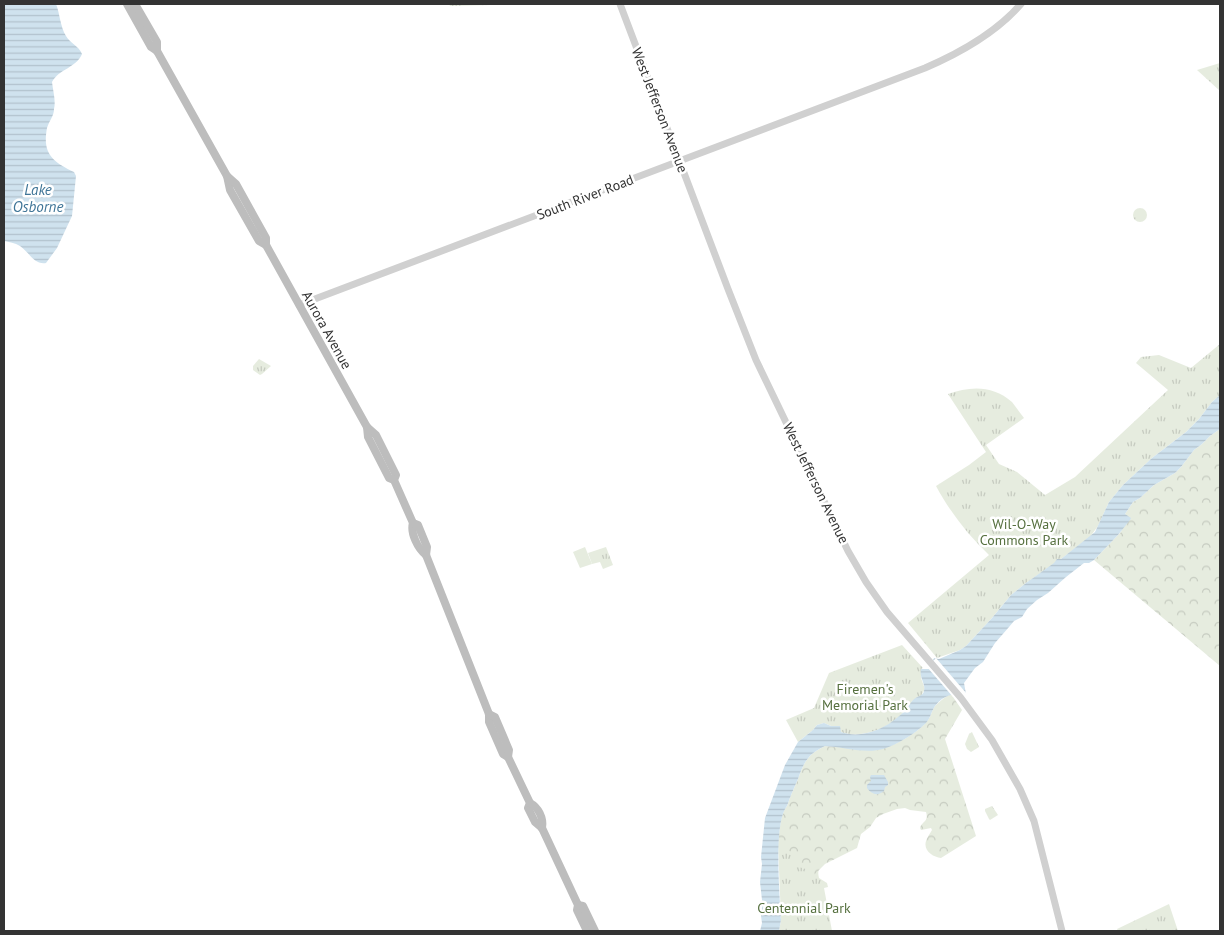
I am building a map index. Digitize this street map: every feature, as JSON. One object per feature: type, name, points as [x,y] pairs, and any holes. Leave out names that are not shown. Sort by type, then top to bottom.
[{"type":"main road","name":"Aurora Avenue","points":[[126,4],[151,47],[157,51],[227,176],[236,184],[266,238],[266,245],[367,427],[368,437],[389,478],[394,480],[413,523],[418,525],[427,548],[426,555],[489,714],[495,717],[509,750],[508,757],[530,803],[536,806],[543,821],[542,828],[578,905],[577,910],[587,931]]},
{"type":"main road","name":"Aurora Avenue","points":[[135,4],[157,42],[157,51]]},
{"type":"main road","name":"Aurora Avenue","points":[[578,905],[583,906],[596,931]]},
{"type":"street","name":"West Jefferson Avenue","points":[[620,4],[753,352],[848,550],[876,597],[961,698],[992,740],[1015,781],[1031,812],[1062,931]]},
{"type":"street","name":"South River Road","points":[[299,305],[925,68],[951,56],[987,34],[1003,22],[1021,4]]},
{"type":"green space","points":[[449,4],[535,4],[450,6]]},
{"type":"green space","points":[[1220,63],[1220,91],[1197,70]]},
{"type":"green space","points":[[1137,208],[1143,208],[1147,215],[1143,222],[1137,222],[1133,218],[1133,212]]},
{"type":"green space","name":"Wil-O-Way Commons Park","points":[[1220,344],[1220,395],[1199,419],[1123,485],[1109,502],[1098,526],[1090,537],[1011,595],[966,646],[937,658],[908,623],[989,555],[960,523],[936,486],[986,452],[948,394],[965,389],[989,390],[1005,396],[1012,402],[1024,418],[986,445],[999,464],[1017,472],[1045,495],[1075,477],[1168,390],[1136,363],[1141,357],[1159,355],[1191,368]]},
{"type":"green space","points":[[259,359],[271,366],[260,375],[253,370],[253,366]]},
{"type":"green space","points":[[1220,429],[1220,666],[1094,560],[1121,532],[1125,514],[1133,502],[1154,485],[1175,473],[1194,450]]},
{"type":"green space","points":[[585,547],[592,564],[580,568],[573,552]]},
{"type":"green space","points":[[606,547],[613,565],[603,569],[600,562],[592,564],[588,553]]},
{"type":"green space","name":"Firemen's Memorial Park","points":[[902,645],[923,668],[921,669],[921,678],[925,689],[921,696],[912,702],[899,717],[886,726],[864,734],[840,732],[840,726],[831,726],[824,723],[817,725],[798,742],[786,720],[814,708],[829,673]]},
{"type":"green space","points":[[951,694],[962,710],[945,739],[976,836],[941,858],[932,855],[927,851],[925,845],[932,830],[931,828],[921,830],[920,828],[926,820],[926,812],[905,808],[897,809],[876,818],[870,827],[861,834],[857,848],[825,864],[814,875],[809,870],[788,862],[793,857],[792,852],[778,846],[781,819],[807,759],[825,746],[876,750],[897,743],[923,725],[935,706]]},
{"type":"green space","points":[[972,732],[979,747],[971,752],[965,744],[969,734]]},
{"type":"green space","points":[[992,806],[998,815],[990,820],[985,809]]},
{"type":"green space","name":"Centennial Park","points":[[778,844],[825,862],[819,869],[818,875],[819,878],[827,883],[828,887],[824,888],[832,931],[779,931],[781,920]]},
{"type":"green space","points":[[1169,904],[1178,931],[1118,931],[1117,929]]},
{"type":"water","name":"Lake Osborne","points":[[4,4],[56,4],[66,36],[82,54],[76,62],[59,74],[52,82],[55,106],[47,128],[46,144],[48,151],[55,161],[74,172],[76,176],[72,216],[57,248],[46,263],[38,262],[18,245],[4,241]]},
{"type":"water","points":[[1220,395],[1220,429],[1194,450],[1175,473],[1154,485],[1133,502],[1125,514],[1131,518],[1130,520],[1094,560],[1084,563],[1037,600],[1027,609],[1022,617],[1014,621],[995,643],[983,662],[975,668],[964,683],[966,694],[953,695],[942,699],[935,706],[928,721],[922,727],[889,747],[869,751],[825,746],[814,752],[807,759],[783,815],[780,828],[778,860],[781,920],[779,931],[760,931],[762,923],[761,857],[765,818],[785,765],[798,742],[817,725],[824,723],[831,726],[840,726],[841,732],[848,734],[863,734],[892,722],[913,700],[923,693],[924,686],[921,669],[930,669],[934,658],[939,659],[966,646],[1011,595],[1095,532],[1109,502],[1123,485],[1152,458],[1186,432]]},
{"type":"water","points":[[871,775],[884,775],[888,785],[882,793],[873,793],[867,788],[871,781]]},
{"type":"pier","points":[[936,658],[967,694],[965,697],[953,697],[927,667]]}]
